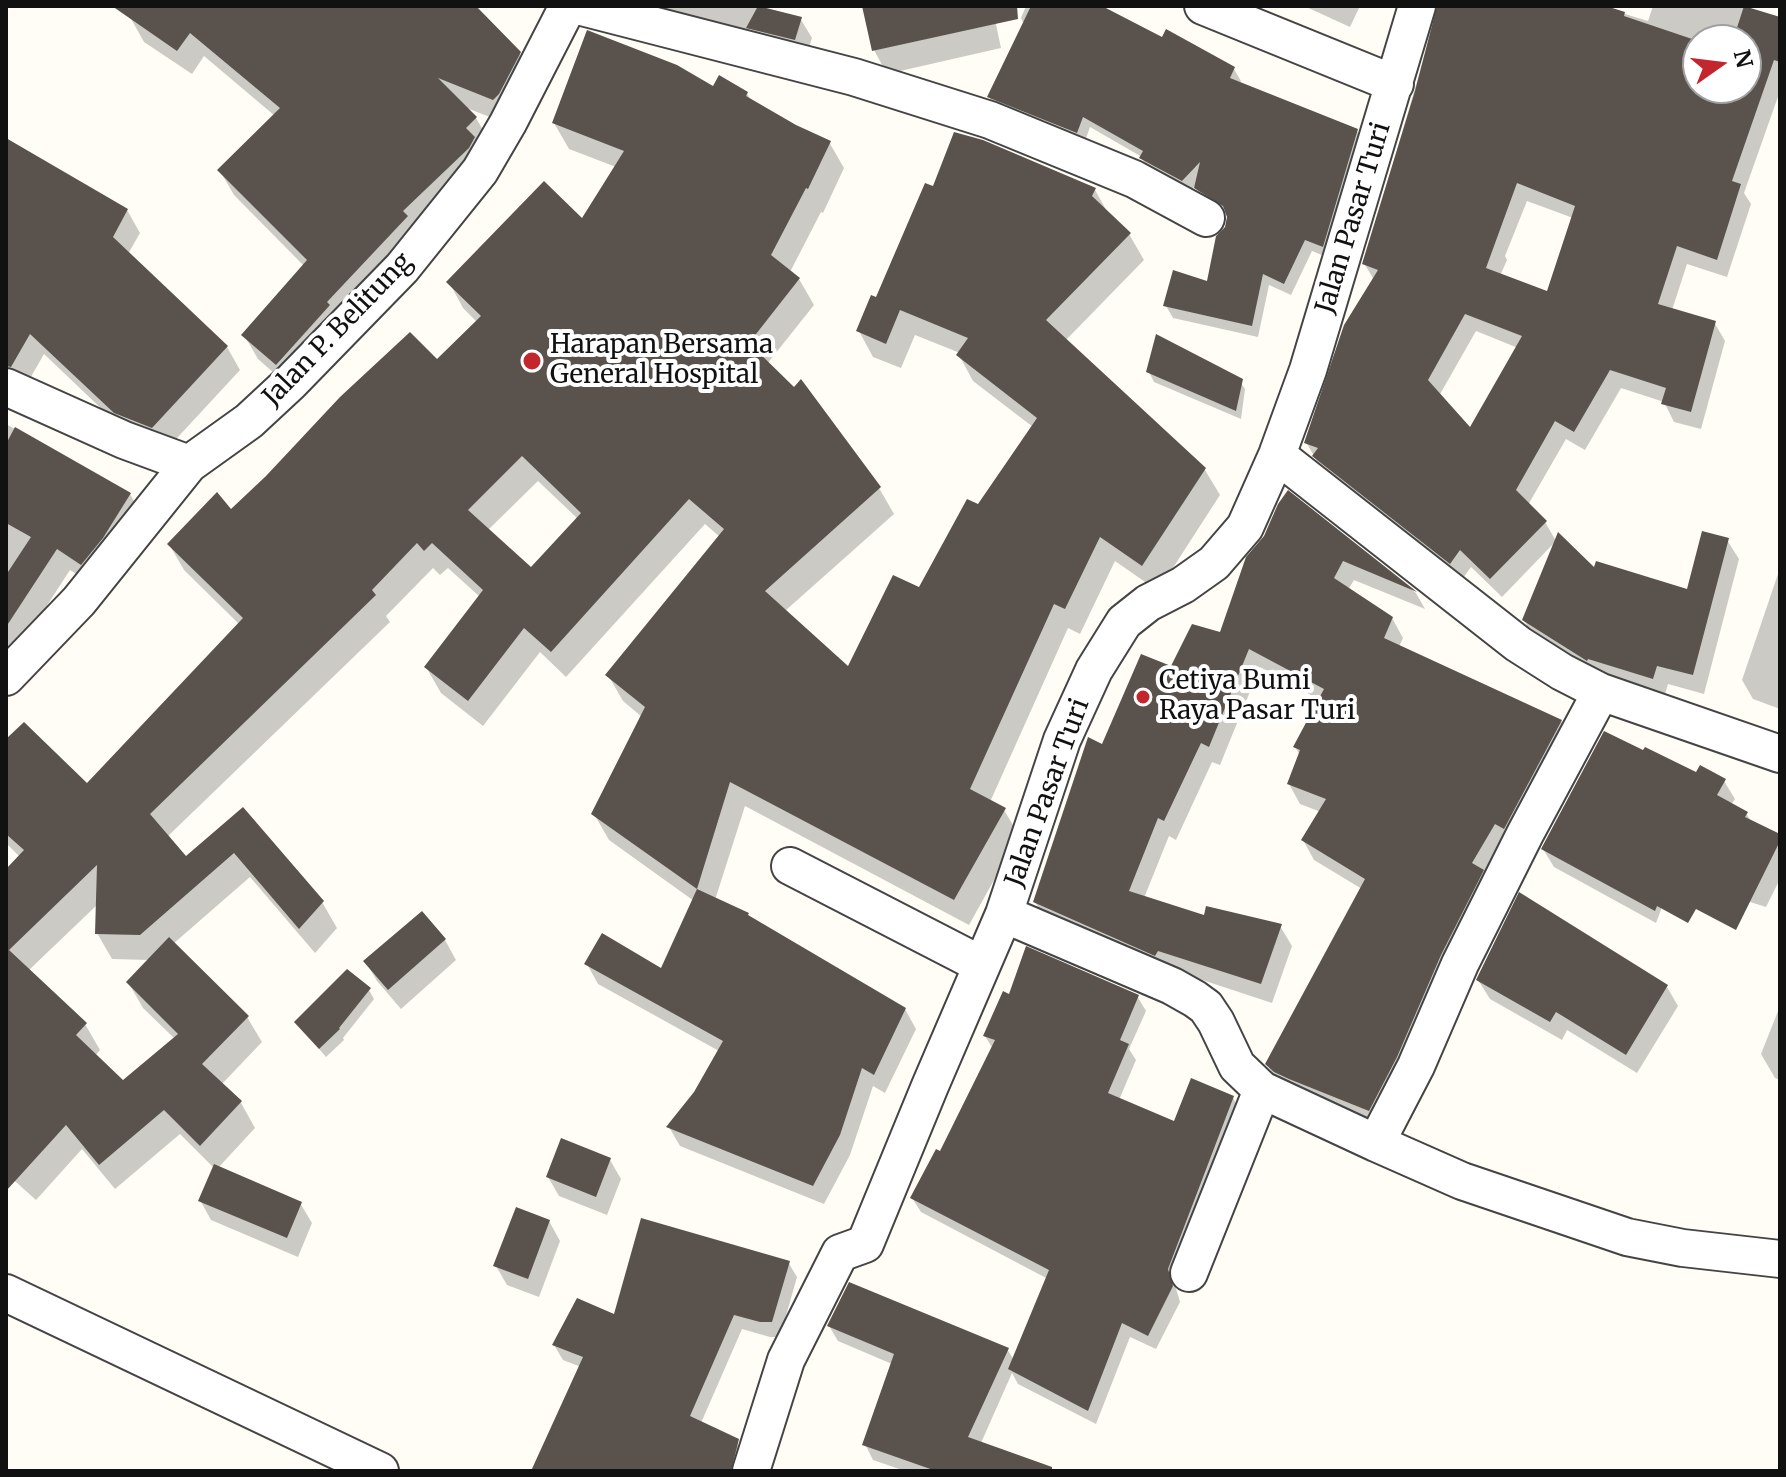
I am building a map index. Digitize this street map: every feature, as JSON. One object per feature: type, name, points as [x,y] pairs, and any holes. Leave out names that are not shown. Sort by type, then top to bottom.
[{"type":"street","name":"Jalan P. Belitung","points":[[6,677],[79,601],[189,464],[249,421],[281,392],[402,268],[480,171],[568,6]]},
{"type":"street","points":[[578,6],[854,77],[990,120],[1134,179],[1206,218]]},
{"type":"street","points":[[1203,6],[1395,84]]},
{"type":"street","name":"Jalan Pasar Turi","points":[[751,1471],[786,1360],[840,1253],[865,1244],[1004,914],[1062,740],[1094,670],[1124,622],[1148,603],[1183,585],[1214,563],[1245,527],[1277,455],[1308,370],[1417,6]]},
{"type":"street","points":[[6,387],[124,440],[189,464]]},
{"type":"street","points":[[1277,455],[1518,644],[1562,672],[1601,692],[1780,754]]},
{"type":"street","points":[[1376,1143],[1416,1066],[1460,964],[1601,692]]},
{"type":"street","points":[[790,866],[982,965]]},
{"type":"street","points":[[1004,914],[1172,986],[1195,999],[1206,1007],[1216,1022],[1237,1066],[1262,1090],[1376,1143],[1462,1181],[1627,1237],[1683,1248],[1780,1259]]},
{"type":"street","points":[[1189,1273],[1262,1090]]},
{"type":"street","points":[[6,1293],[380,1471]]},
{"type":"building","points":[[112,6],[476,6],[521,52],[493,100],[438,78],[477,117],[466,128],[475,137],[469,148],[403,211],[408,216],[327,302],[330,305],[276,365],[241,335],[307,260],[217,170],[280,108],[190,33],[177,51]]},
{"type":"building","points":[[758,6],[802,17],[795,40],[746,28]]},
{"type":"building","points":[[862,6],[1017,6],[1018,19],[872,51]]},
{"type":"building","points":[[1031,6],[1102,6],[1162,37],[1166,29],[1235,67],[1230,78],[1358,129],[1323,247],[1305,240],[1284,284],[1263,274],[1252,326],[1163,306],[1173,270],[1207,281],[1216,236],[1225,227],[1227,217],[1223,206],[1194,188],[1200,162],[1182,181],[1139,158],[1143,151],[1083,117],[1077,133],[987,97]]},
{"type":"building","points":[[1437,6],[1606,6],[1625,12],[1624,16],[1682,36],[1682,104],[1759,104],[1732,181],[1741,184],[1717,260],[1677,246],[1658,304],[1716,321],[1691,412],[1661,404],[1666,388],[1610,370],[1574,432],[1555,421],[1516,490],[1547,521],[1490,579],[1460,550],[1450,564],[1312,456],[1318,448],[1304,443],[1344,325],[1378,270],[1362,264],[1415,91]],"holes":[[[1517,183],[1575,206],[1547,291],[1486,268]],[[1465,314],[1522,336],[1470,427],[1428,380]]]},
{"type":"building","points":[[1744,6],[1780,17],[1780,62],[1774,60],[1762,95],[1762,24],[1738,24]]},
{"type":"building","points":[[587,30],[677,65],[713,86],[719,75],[748,92],[746,96],[831,141],[771,255],[800,278],[749,343],[794,387],[801,379],[881,487],[765,591],[848,666],[893,575],[919,587],[967,499],[978,504],[1037,418],[956,355],[968,338],[900,310],[886,344],[856,331],[871,295],[876,297],[925,183],[933,186],[954,132],[983,140],[1096,188],[1092,196],[1131,233],[1046,320],[1206,468],[1142,566],[1100,537],[1065,609],[1054,604],[970,789],[1006,808],[954,900],[730,782],[697,889],[591,814],[645,707],[605,675],[724,529],[689,499],[551,652],[524,628],[468,701],[424,667],[483,590],[432,543],[424,551],[417,543],[372,590],[376,595],[150,814],[186,856],[243,807],[324,901],[299,929],[234,853],[140,935],[95,934],[97,865],[9,950],[87,1023],[76,1035],[123,1080],[178,1034],[126,982],[169,937],[249,1016],[202,1064],[242,1101],[200,1146],[164,1110],[99,1165],[66,1125],[6,1191],[6,869],[24,850],[6,834],[6,739],[24,722],[87,783],[243,618],[167,544],[217,492],[231,509],[340,397],[410,332],[437,359],[481,316],[446,282],[544,181],[582,218],[624,151],[552,123]],"holes":[[[522,456],[581,513],[531,567],[468,510]]]},
{"type":"building","points":[[6,138],[128,209],[113,237],[228,346],[152,428],[114,413],[30,334],[11,367],[6,366]]},
{"type":"building","points":[[1156,334],[1243,379],[1236,411],[1146,372]]},
{"type":"building","points":[[15,427],[131,493],[103,538],[81,565],[57,549],[6,627],[6,575],[31,537],[6,523],[6,444]]},
{"type":"building","points":[[1288,490],[1417,592],[1343,561],[1334,578],[1393,617],[1384,638],[1562,720],[1504,829],[1495,824],[1472,863],[1484,870],[1369,1111],[1289,1079],[1265,1064],[1365,879],[1301,840],[1326,799],[1287,784],[1300,750],[1293,747],[1324,689],[1249,649],[1209,747],[1201,743],[1164,821],[1158,818],[1129,891],[1204,915],[1206,906],[1282,924],[1261,984],[1158,951],[1155,956],[1033,902],[1088,737],[1102,744],[1141,654],[1171,666],[1192,624],[1220,632],[1246,557],[1264,536]]},
{"type":"building","points":[[1702,531],[1729,538],[1693,675],[1657,666],[1653,679],[1587,661],[1522,620],[1558,532],[1594,567],[1596,561],[1687,589]]},
{"type":"building","points":[[1604,731],[1696,772],[1700,765],[1726,779],[1717,795],[1748,812],[1745,817],[1780,834],[1780,841],[1736,930],[1696,909],[1688,923],[1657,906],[1655,911],[1541,849]]},
{"type":"building","points":[[697,889],[749,913],[906,1008],[874,1075],[862,1068],[840,1135],[813,1186],[666,1127],[694,1092],[723,1041],[584,964],[602,933],[661,968]]},
{"type":"building","points":[[1519,892],[1668,985],[1626,1055],[1556,1012],[1550,1022],[1476,980]]},
{"type":"building","points":[[422,911],[446,939],[388,990],[363,961]]},
{"type":"building","points":[[1026,946],[1139,995],[1120,1040],[1129,1044],[1108,1093],[1174,1121],[1191,1078],[1234,1096],[1168,1269],[1173,1286],[1148,1336],[1122,1323],[1088,1411],[1008,1369],[1049,1270],[910,1198],[936,1149],[940,1151],[995,1040],[983,1036],[1003,991],[1009,994]]},
{"type":"building","points":[[347,969],[371,988],[340,1029],[319,1049],[294,1022]]},
{"type":"building","points":[[561,1138],[611,1158],[596,1197],[546,1177]]},
{"type":"building","points":[[214,1164],[302,1202],[287,1238],[198,1201]]},
{"type":"building","points":[[516,1207],[550,1220],[528,1279],[493,1266]]},
{"type":"building","points":[[641,1218],[790,1261],[772,1322],[734,1315],[690,1416],[739,1439],[731,1471],[531,1471],[583,1357],[552,1345],[577,1298],[614,1314]]},
{"type":"building","points":[[849,1282],[1009,1348],[968,1437],[1052,1467],[1052,1471],[936,1471],[862,1445],[894,1354],[827,1326]]},
{"type":"place","name":"Harapan Bersama General Hospital","points":[[532,361]]},
{"type":"place","name":"Cetiya Bumi Raya Pasar Turi","points":[[1143,697]]}]
